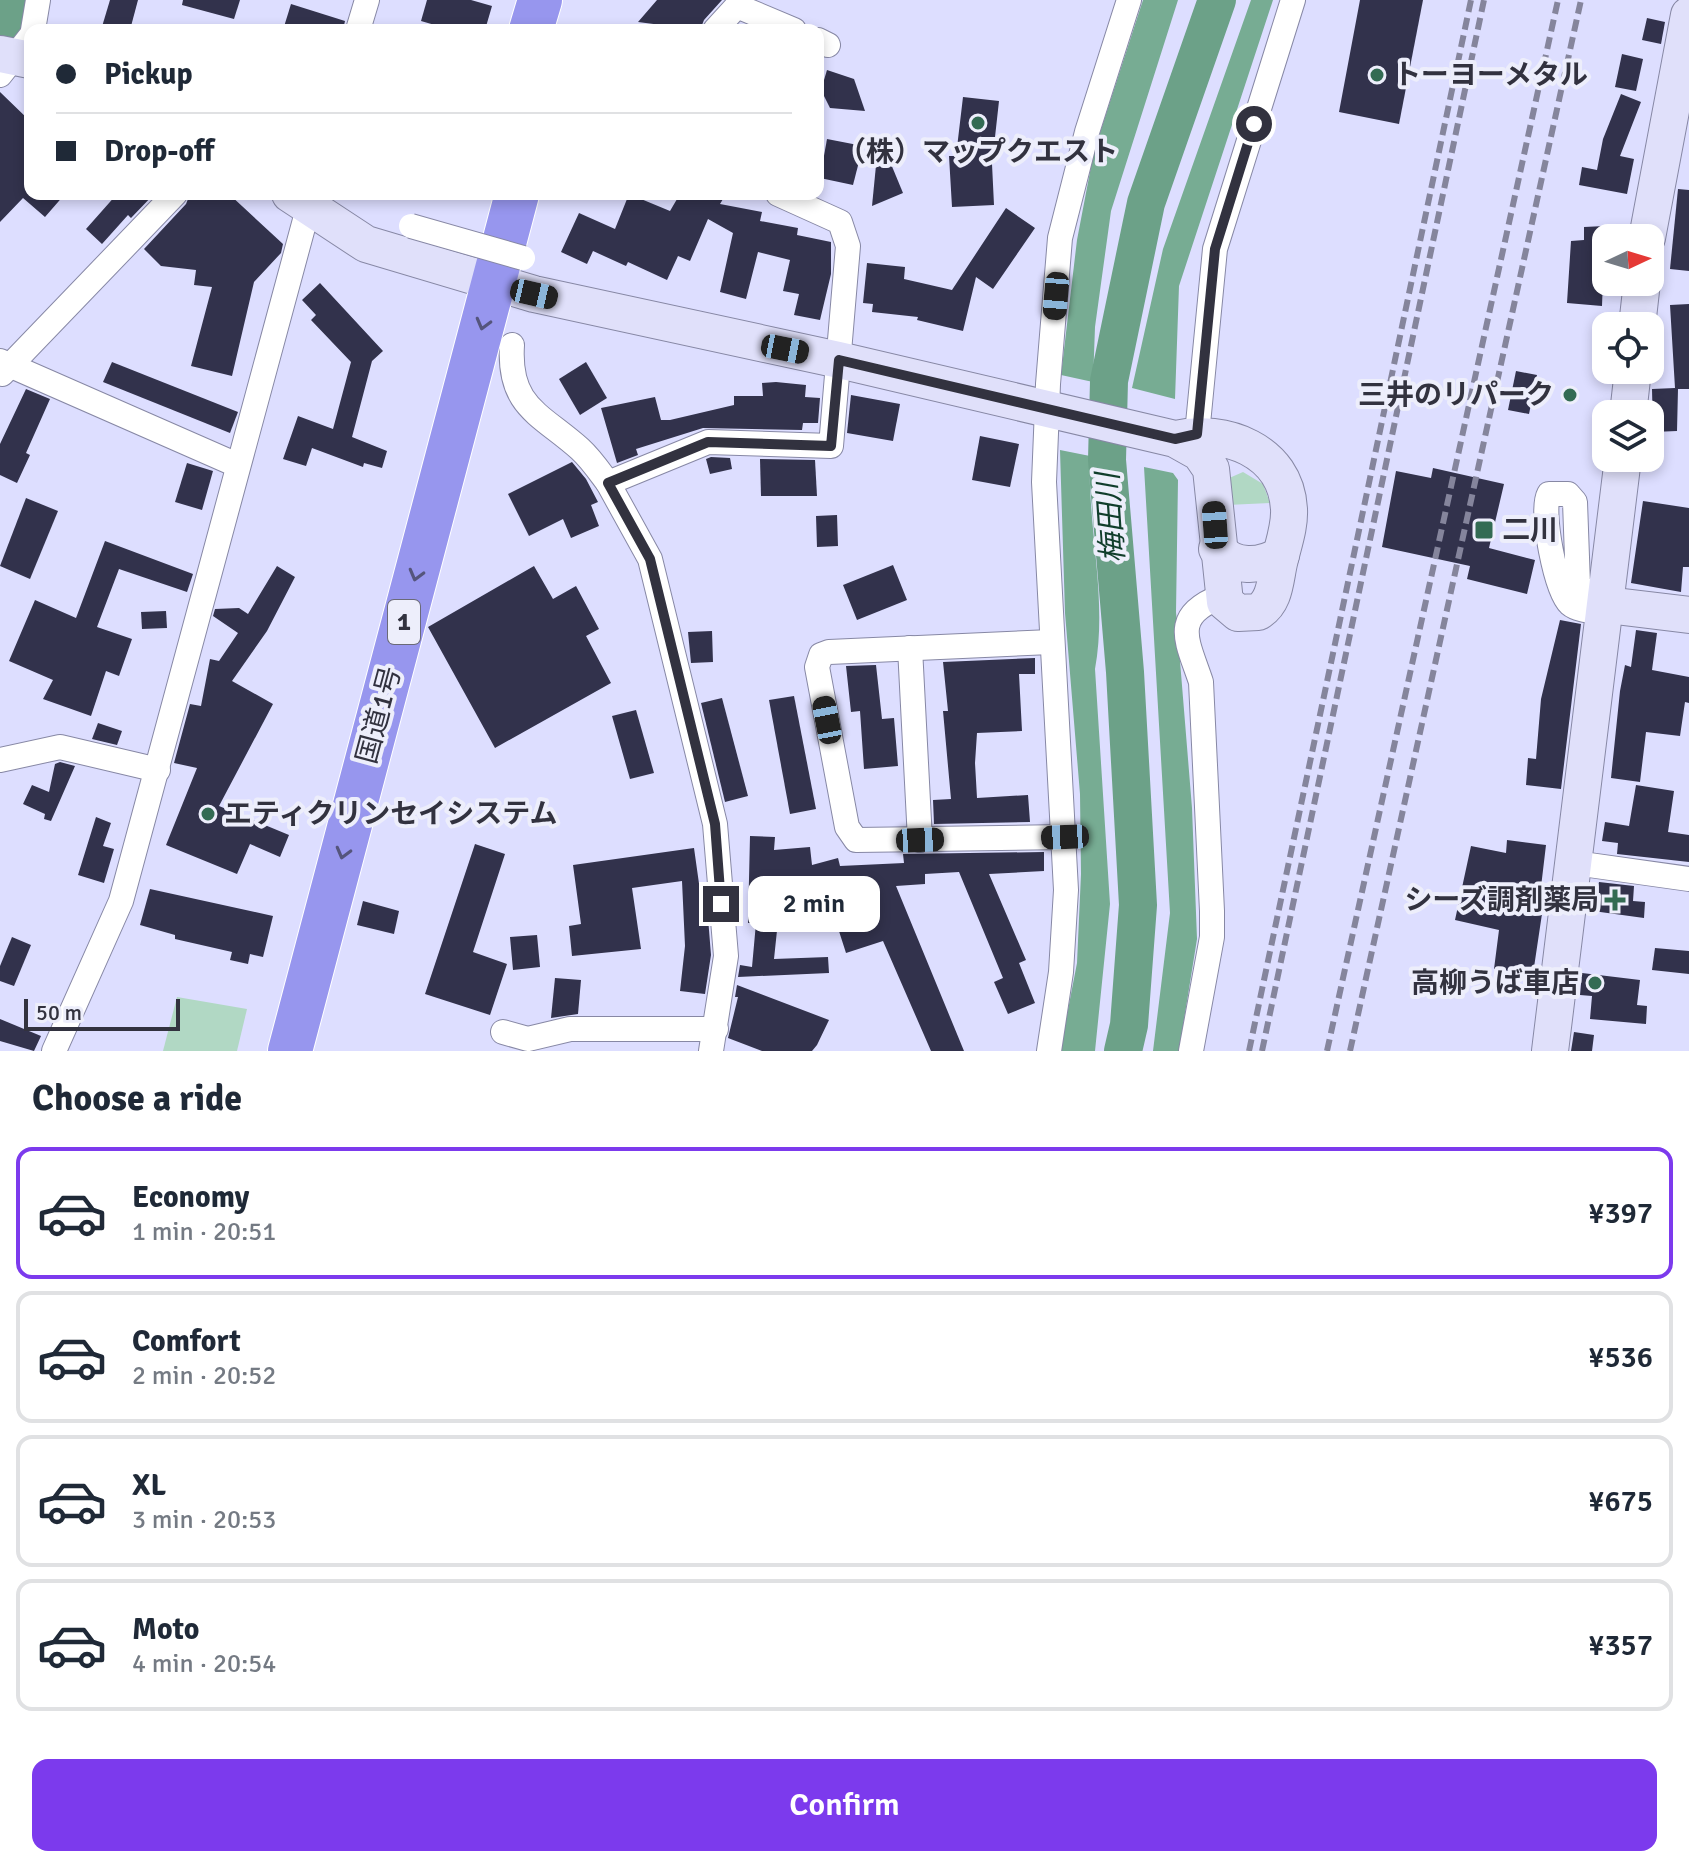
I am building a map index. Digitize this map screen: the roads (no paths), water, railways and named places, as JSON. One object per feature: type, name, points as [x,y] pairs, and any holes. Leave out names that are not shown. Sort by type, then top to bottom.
[{"type":"highway","points":[[533,24],[540,0]]},
{"type":"highway","points":[[563,24],[569,0]]},
{"type":"highway","name":"国道1号","points":[[290,1051],[494,272],[488,200]]},
{"type":"highway","name":"国道1号","points":[[261,1051],[515,200]]},
{"type":"street","points":[[29,24],[38,0]]},
{"type":"street","points":[[360,24],[367,0]]},
{"type":"street","points":[[1049,1051],[1065,931],[1065,837],[1051,642],[1044,482],[1053,410],[1060,238],[1087,132],[1129,0]]},
{"type":"street","points":[[1186,436],[1218,236],[1293,0]]},
{"type":"street","points":[[720,24],[737,6],[780,24]]},
{"type":"street","points":[[1650,224],[1689,15]]},
{"type":"street","points":[[169,200],[4,367],[237,465]]},
{"type":"street","points":[[54,1051],[121,901],[158,770],[303,200]]},
{"type":"street","points":[[307,200],[366,244],[494,272],[703,333],[839,360],[1053,410],[1247,445],[1265,458],[1281,479],[1289,506],[1272,596],[1264,609],[1253,614],[1238,613],[1222,596],[1212,477],[1203,455],[1186,436]]},
{"type":"street","points":[[608,483],[708,442],[831,446],[848,246],[840,222],[791,200]]},
{"type":"street","points":[[411,226],[494,272]]},
{"type":"street","points":[[503,1032],[528,1039],[570,1029],[713,1040],[726,956],[715,824],[650,559],[608,483],[579,448],[525,404],[513,379],[512,345]]},
{"type":"street","points":[[1212,477],[1237,463],[1265,458]]},
{"type":"street","points":[[1550,1051],[1621,472]]},
{"type":"street","points":[[1217,549],[1232,561],[1246,565],[1266,562],[1281,555]]},
{"type":"street","points":[[1191,1051],[1212,937],[1212,911],[1201,682],[1189,647],[1187,626],[1195,609],[1222,596]]},
{"type":"street","points":[[1607,605],[1689,615]]},
{"type":"street","points":[[1051,642],[825,653],[818,658],[817,667],[851,837],[861,842],[1065,837]]},
{"type":"street","points":[[910,648],[920,840]]},
{"type":"street","points":[[0,760],[60,747],[158,770]]},
{"type":"street","points":[[1575,863],[1689,879]]},
{"type":"waterway","points":[[10,28],[16,0]]},
{"type":"waterway","name":"梅田川","points":[[1123,1051],[1129,1025],[1138,905],[1125,672],[1107,460],[1109,381],[1146,203],[1217,0]]},
{"type":"railway","points":[[1249,1051],[1471,0]]},
{"type":"railway","points":[[1262,1051],[1484,0]]},
{"type":"railway","points":[[1327,1051],[1558,0]]},
{"type":"railway","points":[[1350,1051],[1581,0]]},
{"type":"place","name":"トーヨーメタル","points":[[1377,75]]},
{"type":"place","name":"（株）マップクエスト","points":[[978,123]]},
{"type":"place","name":"三井のリパーク","points":[[1570,395]]},
{"type":"place","name":"二川","points":[[1484,530]]},
{"type":"place","name":"エティクリンセイシステム","points":[[208,814]]},
{"type":"place","name":"シーズ調剤薬局","points":[[1615,900]]},
{"type":"place","name":"高柳うば車店","points":[[1595,983]]}]
